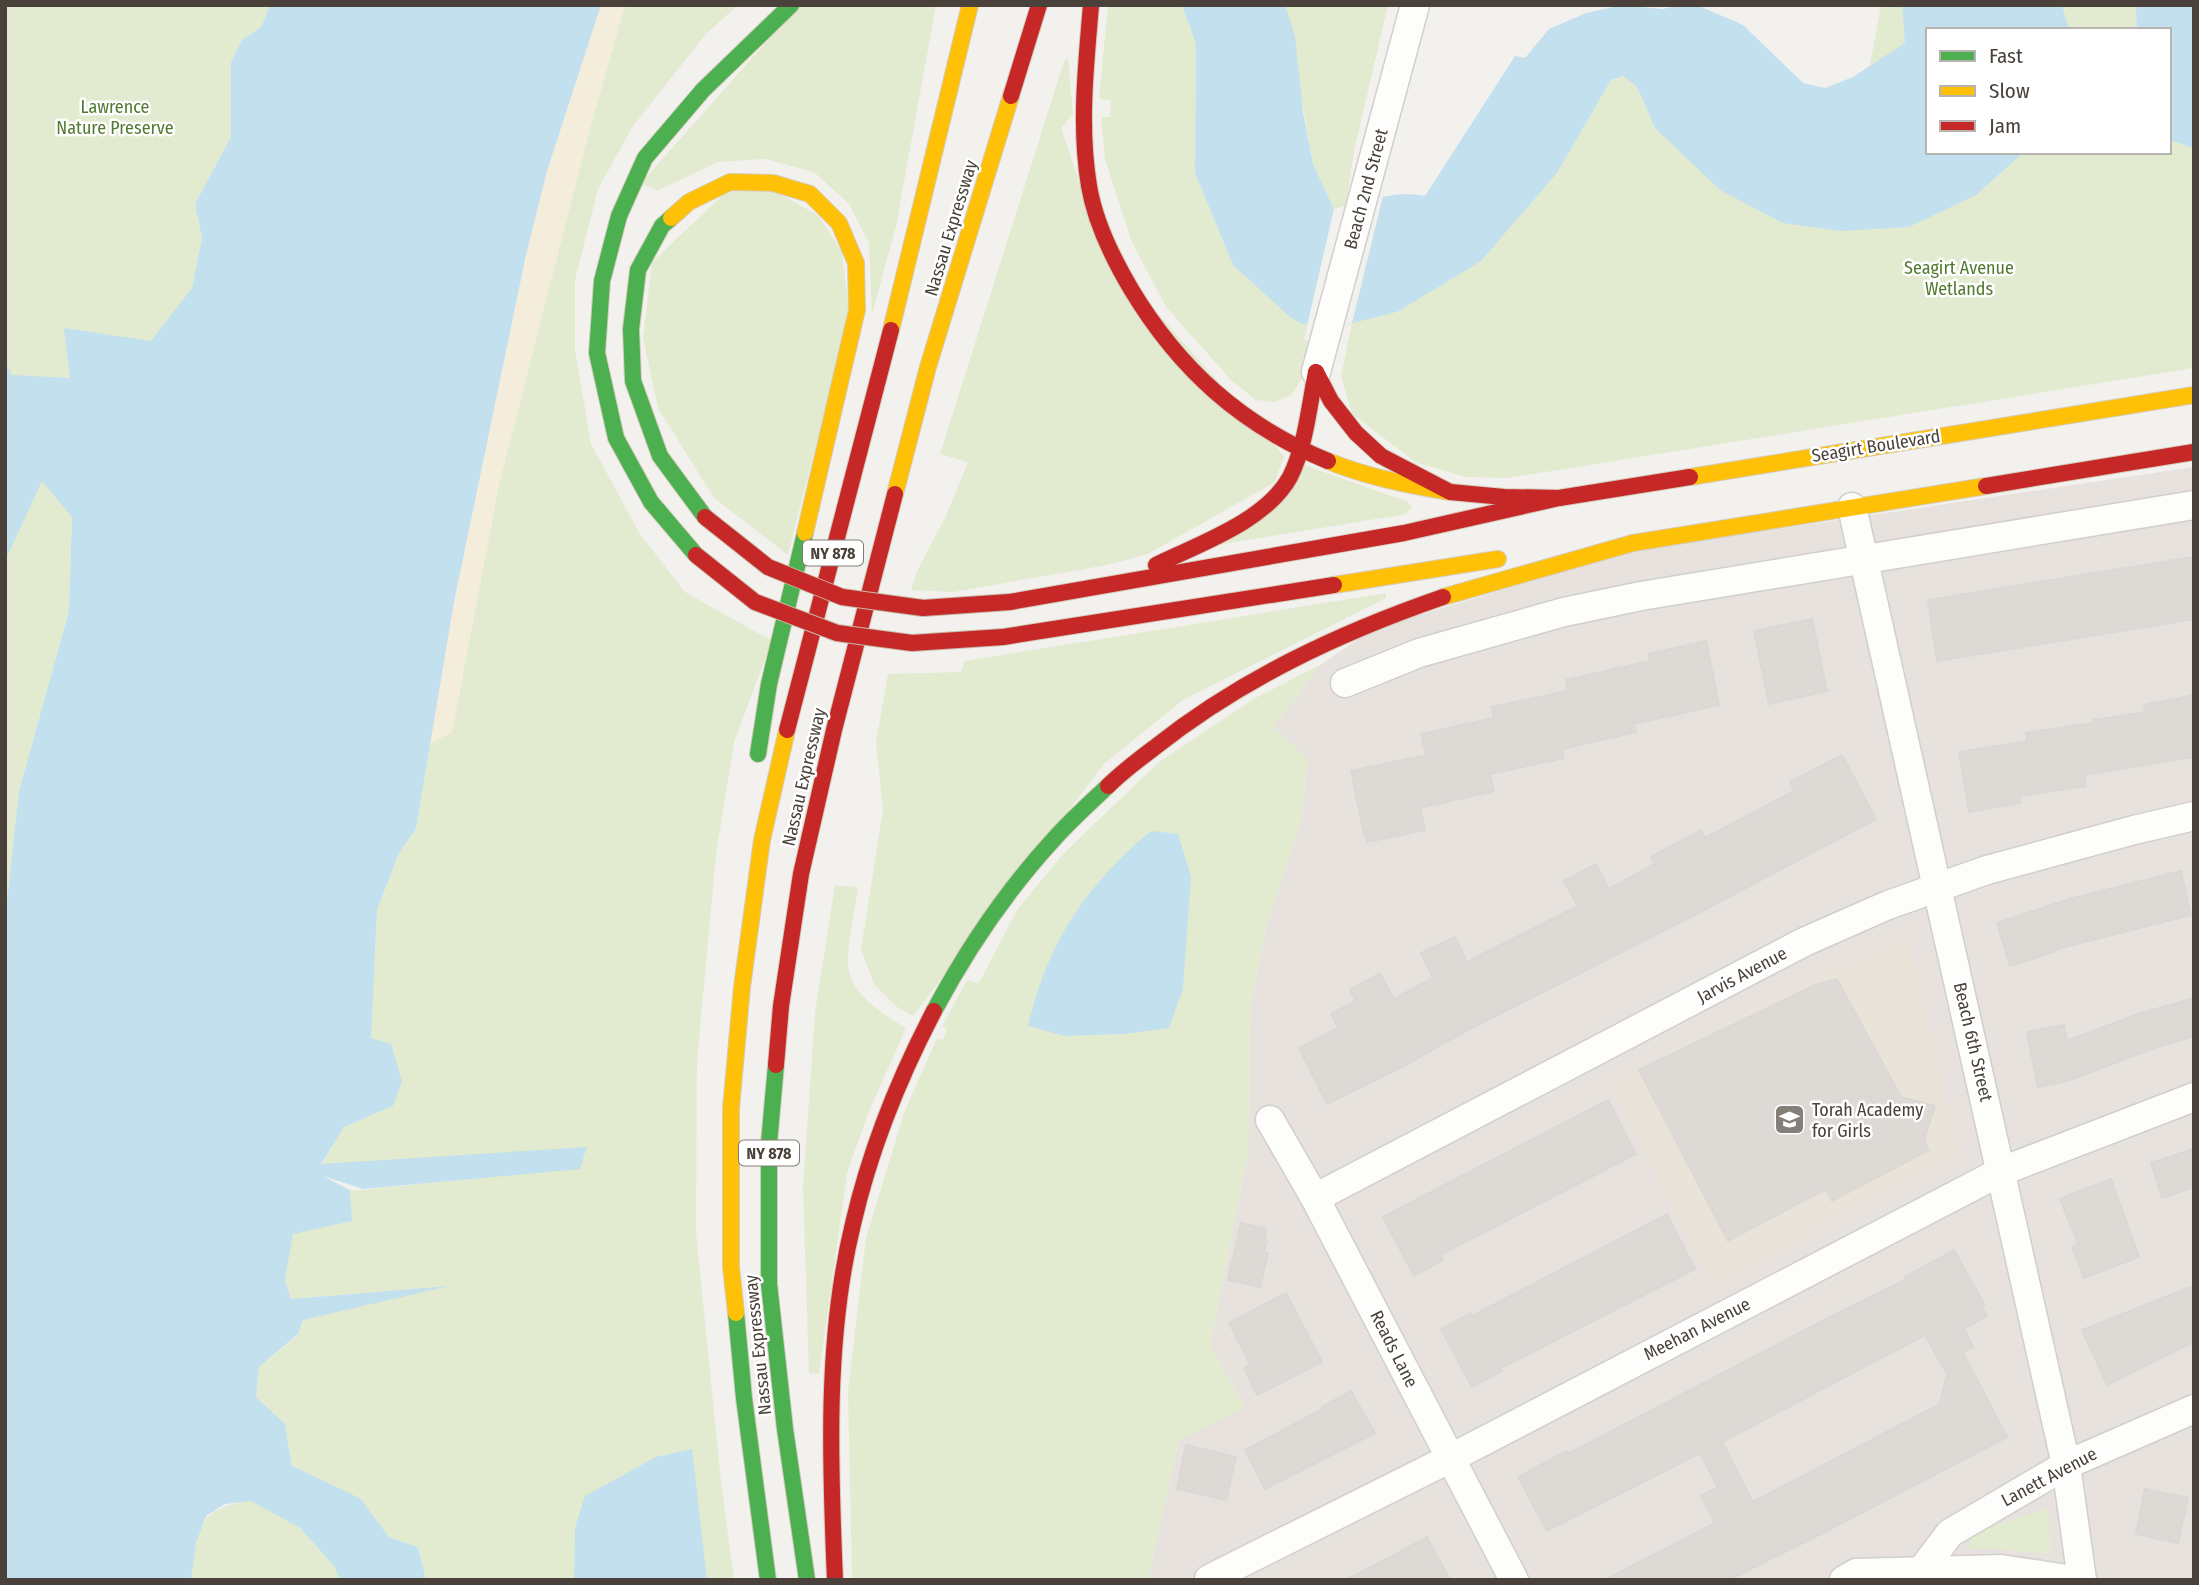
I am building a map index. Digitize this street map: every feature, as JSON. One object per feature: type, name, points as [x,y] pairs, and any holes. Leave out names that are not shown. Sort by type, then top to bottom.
[{"type":"main road","points":[[791,5],[703,90],[645,158],[619,216],[602,281],[597,353],[616,438],[650,502],[696,555],[755,602],[837,633],[912,643],[1003,637],[1521,556],[1633,543],[2194,453]]},
{"type":"main road","name":"Nassau Expressway","points":[[768,1580],[744,1398],[731,1267],[731,1108],[742,987],[762,839],[794,701],[884,358],[970,5]]},
{"type":"main road","name":"Nassau Expressway","points":[[807,1580],[769,1284],[769,1143],[781,1006],[800,874],[834,730],[928,367],[1039,5]]},
{"type":"main road","points":[[1091,5],[1082,120],[1089,188],[1107,243],[1135,297],[1174,354],[1227,405],[1300,450],[1350,471],[1412,488],[1516,498],[1559,498]]},
{"type":"main road","points":[[756,766],[769,684],[857,310],[856,263],[839,223],[810,194],[773,183],[730,182],[689,202],[662,226],[638,270],[631,329],[633,382],[660,456],[705,517],[768,567],[842,597],[923,608],[1010,602],[1404,533],[1559,498]]},
{"type":"main road","points":[[1123,583],[1258,512],[1285,486],[1300,450],[1316,372]]},
{"type":"main road","points":[[1316,372],[1331,401],[1356,433],[1381,456],[1450,492]]},
{"type":"main road","name":"Seagirt Boulevard","points":[[1559,498],[2194,395]]},
{"type":"main road","points":[[835,1580],[831,1445],[835,1339],[852,1224],[883,1122],[923,1028],[972,942],[1036,858],[1109,782],[1181,726],[1261,675],[1350,631],[1462,589],[1633,543]]},
{"type":"main road","points":[[731,1108],[733,990],[741,873]]},
{"type":"street","name":"Beach 2nd Street","points":[[1316,372],[1415,5]]},
{"type":"street","points":[[1345,683],[1419,653],[1564,612],[1641,596],[2194,505]]},
{"type":"street","name":"Beach 6th Street","points":[[1852,507],[2066,1465],[2082,1580]]},
{"type":"street","name":"Jarvis Avenue","points":[[1315,1198],[1804,942],[1938,886],[2134,830],[2194,816]]},
{"type":"street","name":"Meehan Avenue","points":[[1209,1579],[1451,1458],[2002,1171],[2194,1097]]},
{"type":"street","name":"Reads Lane","points":[[1270,1120],[1315,1198],[1514,1580]]},
{"type":"street","name":"Lanett Avenue","points":[[1922,1570],[1950,1533],[2066,1465],[2194,1409]]},
{"type":"street","points":[[1844,1580],[1856,1573],[2001,1569],[2073,1580]]},
{"type":"shaded area","points":[[2194,467],[2194,1580],[1148,1580],[1179,1439],[1245,1408],[1210,1345],[1249,1148],[1250,1009],[1265,932],[1301,820],[1308,759],[1273,728],[1320,665],[1373,629],[1631,551]]},
{"type":"shaded area","name":"Torah Academy for Girls","points":[[1909,937],[1959,1156],[1711,1283],[1610,1085],[1827,972]]},
{"type":"green space","name":"Lawrence Nature Preserve","points":[[5,5],[270,5],[261,27],[242,40],[231,62],[231,137],[195,204],[202,238],[192,288],[72,517],[69,611],[19,791],[5,920]]},
{"type":"green space","points":[[625,5],[738,5],[706,34],[633,126],[598,189],[575,280],[575,349],[591,444],[640,534],[685,592],[772,641],[734,742],[716,855],[697,1061],[696,1233],[721,1481],[734,1580],[705,1580],[575,1528],[574,1580],[426,1580],[418,1547],[389,1537],[360,1498],[292,1466],[285,1424],[256,1397],[259,1367],[298,1335],[303,1320],[442,1287],[290,1299],[285,1280],[293,1233],[351,1221],[350,1191],[580,1168],[587,1148],[321,1165],[344,1127],[393,1106],[371,1038],[377,910],[399,853],[416,829],[430,744],[452,732],[499,484],[589,132]]},
{"type":"green space","points":[[799,5],[936,5],[896,226],[872,315],[869,243],[849,204],[814,172],[765,159],[718,162],[657,191],[641,183]]},
{"type":"green space","points":[[1108,5],[1182,5],[1196,44],[1195,173],[1233,265],[1307,324],[1304,340],[1311,342],[1301,379],[1292,395],[1274,402],[1256,400],[1232,381],[1166,307],[1131,240],[1105,159],[1101,117],[1110,117],[1111,100],[1099,99]]},
{"type":"green space","points":[[1285,5],[1388,5],[1354,151],[1346,206],[1334,209],[1313,164]]},
{"type":"green space","name":"Seagirt Avenue Wetlands","points":[[1881,5],[2194,5],[2194,368],[1508,478],[1466,477],[1417,463],[1352,414],[1341,376],[1352,323],[1397,312],[1557,173],[1611,80],[1623,76],[1637,87],[1655,128],[1840,231]]},
{"type":"green space","points":[[1068,58],[1073,114],[1061,128],[1104,253],[1284,456],[1275,482],[1148,554],[1107,565],[954,592],[911,590],[917,571],[946,516],[968,462],[940,454],[1064,61]]},
{"type":"green space","points":[[772,190],[818,215],[842,252],[849,314],[788,555],[714,498],[658,408],[643,338],[652,262],[726,192]]},
{"type":"green space","points":[[1304,465],[1406,501],[1412,507],[1406,514],[1218,545]]},
{"type":"green space","points":[[1386,593],[1386,598],[1183,700],[1104,764],[913,1016],[897,1007],[874,984],[861,949],[883,810],[876,742],[888,674],[961,672],[965,661]]},
{"type":"green space","points":[[1320,665],[1273,728],[1308,759],[1301,820],[1265,932],[1250,1009],[1249,1148],[1210,1345],[1245,1408],[1179,1440],[1148,1580],[852,1580],[848,1391],[866,1238],[904,1113],[937,1038],[943,1040],[947,1030],[942,1026],[967,980],[979,983],[1017,910],[1063,854],[1159,762],[1255,698]],"holes":[[[1186,944],[1183,989],[1169,1027],[1124,1034],[1065,1036]]]},
{"type":"green space","points":[[835,885],[858,887],[848,956],[854,985],[869,1002],[906,1028],[869,1111],[847,1173],[819,1374],[809,1373],[803,1188],[815,1012]]},
{"type":"green space","points":[[251,1501],[300,1528],[334,1566],[340,1580],[191,1580],[198,1534],[209,1516],[233,1504]]},
{"type":"green space","points":[[2048,1508],[2051,1554],[1969,1549],[1971,1534]]},
{"type":"sand","points":[[601,5],[625,5],[589,132],[499,484],[452,732],[430,744],[454,602],[526,255],[547,171]]},
{"type":"water","points":[[270,5],[601,5],[547,171],[526,255],[454,602],[416,829],[399,853],[377,910],[371,1038],[391,1044],[402,1081],[393,1106],[344,1127],[321,1164],[587,1147],[580,1169],[363,1189],[323,1176],[350,1190],[352,1221],[293,1234],[285,1280],[291,1299],[449,1286],[303,1320],[298,1334],[259,1367],[256,1397],[285,1424],[292,1466],[360,1498],[389,1537],[418,1547],[426,1580],[340,1580],[334,1566],[300,1528],[251,1501],[225,1504],[206,1516],[196,1543],[191,1580],[5,1580],[5,920],[19,791],[69,611],[72,517],[42,481],[5,561],[5,361],[12,375],[70,378],[64,328],[151,341],[192,288],[202,238],[195,204],[231,137],[231,62],[242,40],[261,27]]},
{"type":"water","points":[[1182,5],[1285,5],[1295,36],[1303,112],[1313,164],[1334,209],[1390,195],[1425,196],[1515,56],[1525,58],[1549,29],[1586,13],[1621,5],[1663,9],[1697,5],[1743,25],[1803,83],[1825,88],[1853,77],[1905,43],[1902,5],[2062,5],[2068,28],[1926,28],[1926,154],[2022,154],[1976,195],[1909,227],[1840,231],[1783,223],[1720,190],[1655,128],[1637,87],[1623,76],[1611,80],[1557,173],[1481,261],[1397,312],[1305,335],[1307,324],[1290,317],[1233,265],[1195,173],[1196,44]]},
{"type":"water","points":[[2136,5],[2194,5],[2194,148],[2171,141],[2171,28],[2137,28]]},
{"type":"water","points":[[1151,831],[1178,834],[1191,877],[1183,989],[1169,1028],[1124,1034],[1065,1036],[1028,1026],[1046,968],[1072,918],[1107,873]]},
{"type":"water","points":[[692,1449],[707,1580],[574,1580],[575,1528],[585,1496],[656,1457]]},
{"type":"pier","points":[[1383,196],[1352,323],[1305,335],[1334,209]]},
{"type":"building","points":[[2194,557],[2194,619],[1937,661],[1928,600]]},
{"type":"building","points":[[1812,619],[1827,691],[1769,704],[1754,631]]},
{"type":"building","points":[[1706,641],[1719,705],[1634,724],[1636,732],[1562,749],[1563,758],[1490,774],[1494,791],[1420,808],[1425,830],[1367,842],[1351,771],[1426,755],[1421,734],[1494,718],[1492,707],[1568,691],[1566,680],[1650,661],[1649,654]]},
{"type":"building","points":[[2194,695],[2194,757],[2084,775],[2086,786],[2019,796],[2020,803],[1969,812],[1959,752],[2027,741],[2026,733],[2146,712],[2144,705]]},
{"type":"building","points":[[1842,755],[1876,819],[1327,1104],[1299,1048],[1338,1028],[1331,1014],[1356,1001],[1350,990],[1380,973],[1394,999],[1433,978],[1421,953],[1455,937],[1467,962],[1578,906],[1564,881],[1596,864],[1609,889],[1655,864],[1651,857],[1701,830],[1705,838],[1794,791],[1790,782]]},
{"type":"building","points":[[2181,871],[2191,915],[2053,950],[2054,952],[2010,966],[1997,923],[2066,900]]},
{"type":"building","name":"Torah Academy for Girls","points":[[1837,979],[1901,1097],[1935,1106],[1924,1140],[1929,1150],[1832,1201],[1826,1189],[1728,1241],[1639,1070],[1815,985]]},
{"type":"building","points":[[2194,998],[2194,1036],[2151,1049],[2071,1080],[2038,1087],[2027,1032],[2064,1025],[2067,1041],[2135,1015]]},
{"type":"building","points":[[1608,1100],[1636,1154],[1440,1255],[1443,1260],[1414,1276],[1383,1217]]},
{"type":"building","points":[[2194,1149],[2194,1187],[2162,1198],[2151,1163]]},
{"type":"building","points":[[2111,1179],[2139,1257],[2084,1278],[2072,1247],[2078,1244],[2060,1199]]},
{"type":"building","points":[[1667,1214],[1695,1269],[1501,1368],[1502,1371],[1472,1387],[1441,1329],[1471,1313],[1472,1316]]},
{"type":"building","points":[[1241,1223],[1266,1229],[1264,1252],[1268,1253],[1260,1287],[1228,1280]]},
{"type":"building","points":[[1954,1250],[1984,1304],[1981,1306],[1987,1316],[1964,1329],[1973,1347],[1963,1353],[2007,1437],[1729,1580],[1605,1580],[1715,1523],[1701,1496],[1718,1487],[1700,1453],[1547,1531],[1518,1477],[1567,1451],[1568,1454],[1907,1279],[1905,1277]],"holes":[[[1925,1335],[1947,1374],[1940,1404],[1753,1502],[1722,1442]]]},
{"type":"building","points":[[2190,1287],[2194,1299],[2194,1342],[2107,1385],[2082,1330]]},
{"type":"building","points":[[1286,1293],[1322,1362],[1257,1395],[1244,1368],[1250,1364],[1229,1323]]},
{"type":"building","points":[[1351,1391],[1375,1433],[1265,1489],[1245,1450],[1323,1409],[1322,1407]]},
{"type":"building","points":[[1186,1445],[1236,1457],[1226,1500],[1177,1489]]},
{"type":"building","points":[[2145,1489],[2188,1498],[2178,1543],[2136,1534]]},
{"type":"building","points":[[1427,1537],[1450,1580],[1346,1580],[1398,1553]]},
{"type":"traffic: fast","points":[[696,555],[651,502],[616,438],[597,353],[602,281],[619,216],[645,158],[703,90],[791,5]]},
{"type":"traffic: fast","points":[[671,218],[662,226],[638,270],[631,329],[633,381],[660,456],[705,517]]},
{"type":"traffic: fast","points":[[758,754],[769,684],[805,533]]},
{"type":"traffic: fast","points":[[934,1011],[960,965],[1004,899],[1060,832],[1108,786]]},
{"type":"traffic: fast","points":[[776,1065],[769,1143],[769,1284],[785,1429],[807,1580]]},
{"type":"traffic: fast","points":[[736,1313],[744,1398],[768,1580]]},
{"type":"traffic: slow","points":[[891,330],[970,5]]},
{"type":"traffic: slow","points":[[895,494],[928,367],[1011,96]]},
{"type":"traffic: slow","points":[[671,218],[689,202],[730,182],[773,183],[810,194],[839,223],[856,263],[857,310],[805,533]]},
{"type":"traffic: slow","points":[[1690,477],[2194,395]]},
{"type":"traffic: slow","points":[[1328,461],[1388,480],[1450,492]]},
{"type":"traffic: slow","points":[[1633,543],[1986,486]]},
{"type":"traffic: slow","points":[[1443,597],[1633,543]]},
{"type":"traffic: slow","points":[[1334,585],[1498,559]]},
{"type":"traffic: slow","points":[[736,1313],[731,1267],[731,1108],[742,987],[762,840],[787,730]]},
{"type":"traffic: jam","points":[[1011,96],[1039,5]]},
{"type":"traffic: jam","points":[[1091,5],[1084,96],[1086,163],[1095,213],[1117,264],[1170,345],[1215,392],[1267,430],[1328,461]]},
{"type":"traffic: jam","points":[[787,730],[891,330]]},
{"type":"traffic: jam","points":[[1316,372],[1331,401],[1356,433],[1381,456],[1450,492],[1559,498],[1690,477]]},
{"type":"traffic: jam","points":[[1156,565],[1230,530],[1279,493],[1290,477],[1300,452],[1316,372]]},
{"type":"traffic: jam","points":[[1986,486],[2194,452]]},
{"type":"traffic: jam","points":[[776,1065],[781,1006],[801,874],[834,730],[895,494]]},
{"type":"traffic: jam","points":[[1010,602],[1404,533],[1559,498]]},
{"type":"traffic: jam","points":[[705,517],[768,567],[842,597],[923,608],[1010,602]]},
{"type":"traffic: jam","points":[[696,555],[755,602],[837,633],[912,643],[1003,637]]},
{"type":"traffic: jam","points":[[1003,637],[1334,585]]},
{"type":"traffic: jam","points":[[1108,786],[1187,723],[1256,679],[1329,642],[1443,597]]},
{"type":"traffic: jam","points":[[835,1580],[832,1401],[844,1267],[860,1196],[877,1142],[897,1088],[934,1011]]},
{"type":"place","name":"Torah Academy for Girls","points":[[1789,1120]]}]
